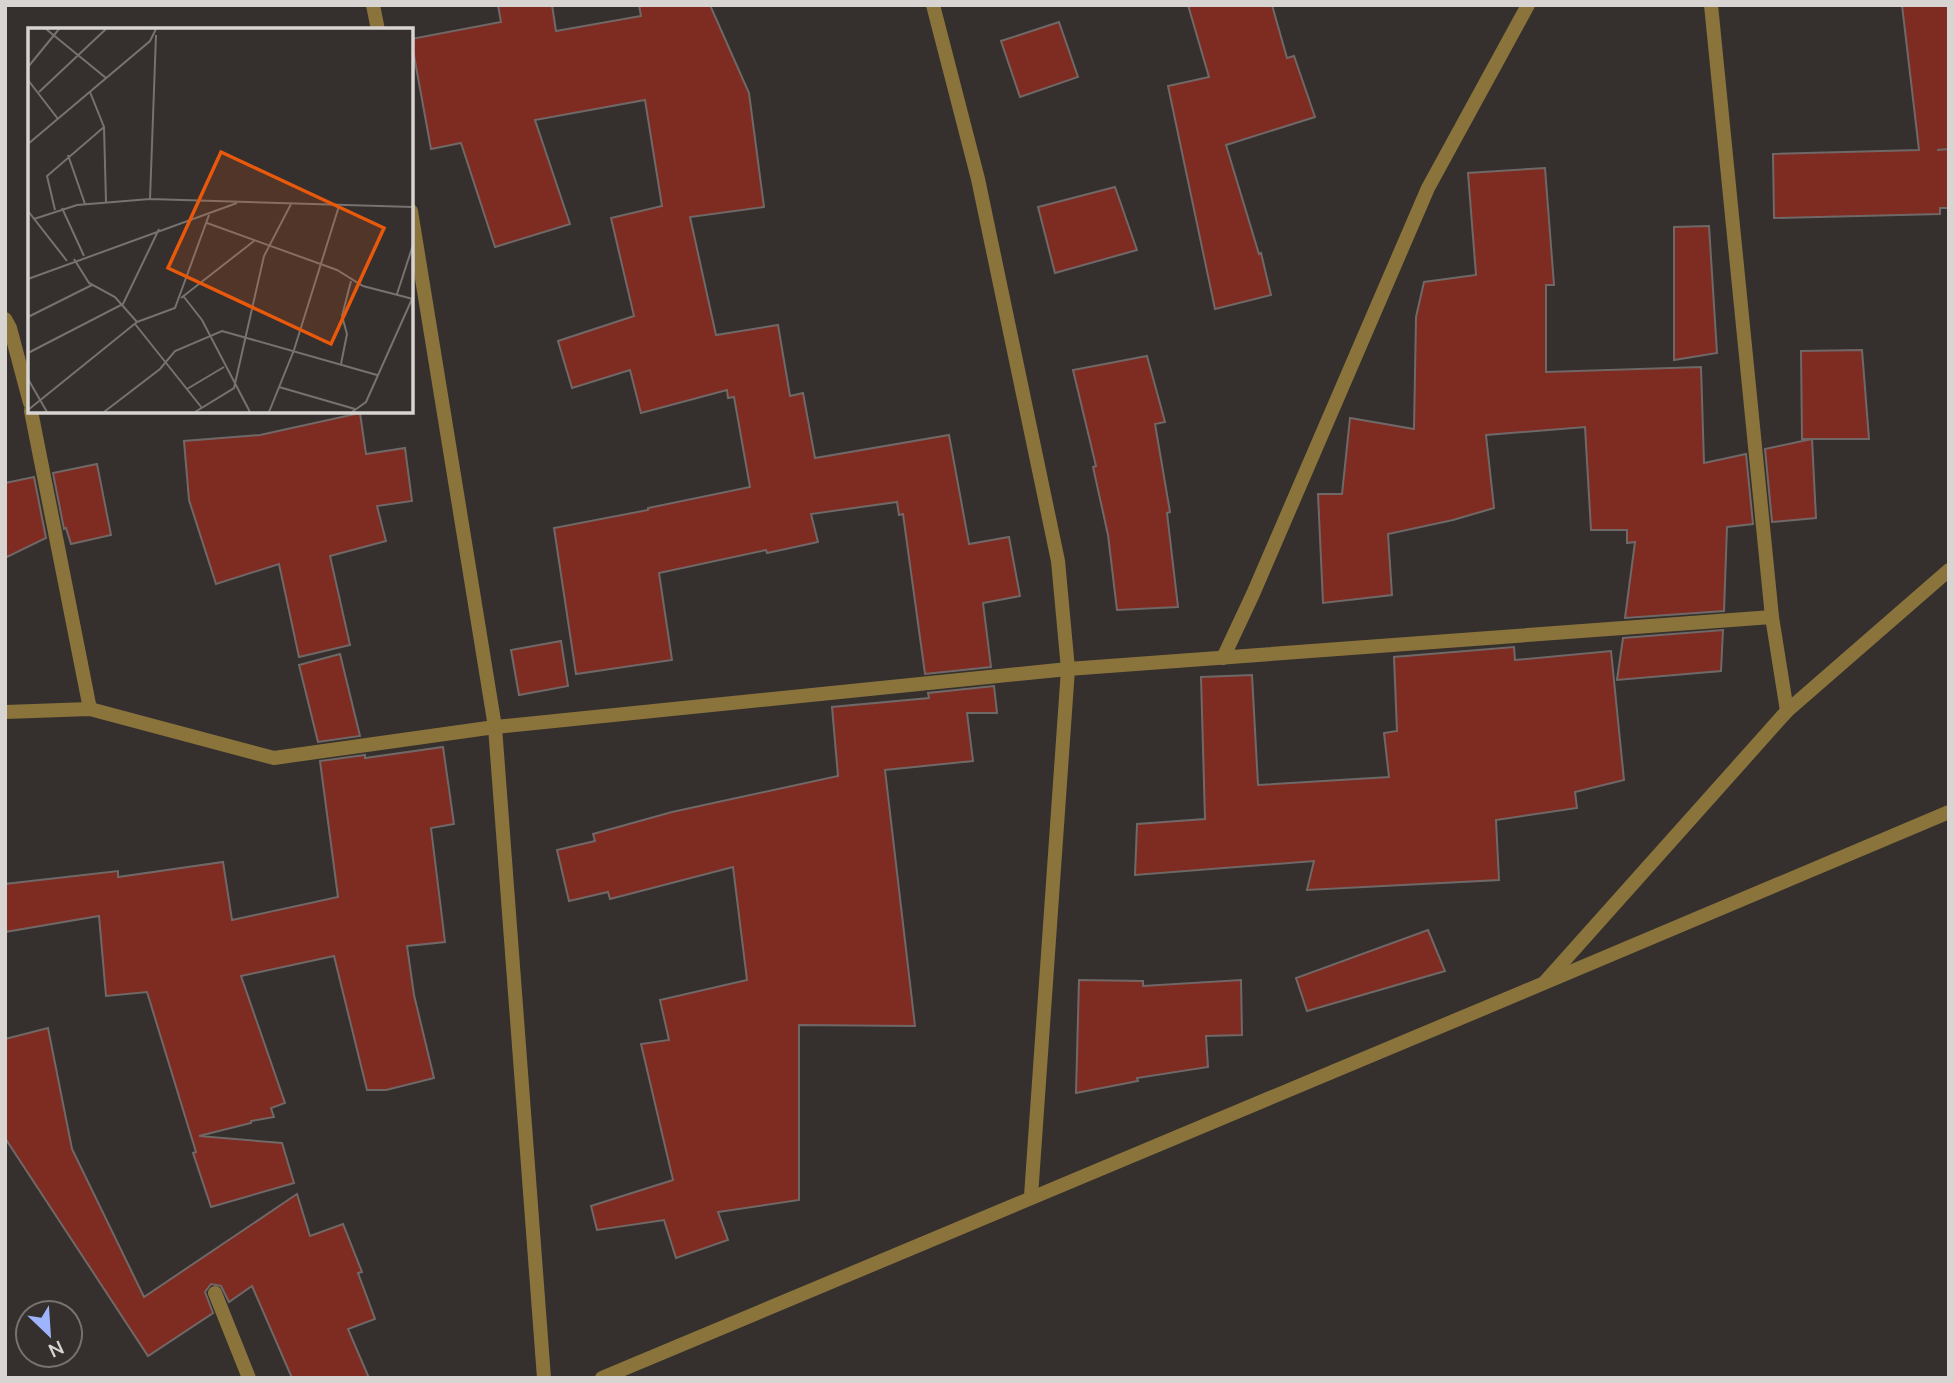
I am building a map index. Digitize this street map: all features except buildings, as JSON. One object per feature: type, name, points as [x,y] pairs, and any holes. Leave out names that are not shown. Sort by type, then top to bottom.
[{"type":"street","points":[[373,5],[378,28]]},
{"type":"street","points":[[933,5],[978,179],[1058,561],[1068,670],[1031,1196]]},
{"type":"street","points":[[1223,658],[1428,188],[1528,5]]},
{"type":"street","points":[[1711,5],[1772,617],[1787,712]]},
{"type":"street","points":[[413,223],[495,727],[544,1378]]},
{"type":"street","points":[[5,319],[10,328],[28,396]]},
{"type":"street","points":[[31,413],[90,709]]},
{"type":"street","points":[[1541,985],[1787,712],[1949,570]]},
{"type":"street","points":[[5,712],[90,709],[274,758],[495,727],[1068,670],[1772,617]]},
{"type":"street","points":[[602,1378],[1949,812]]},
{"type":"street","points":[[215,1293],[249,1378]]}]
